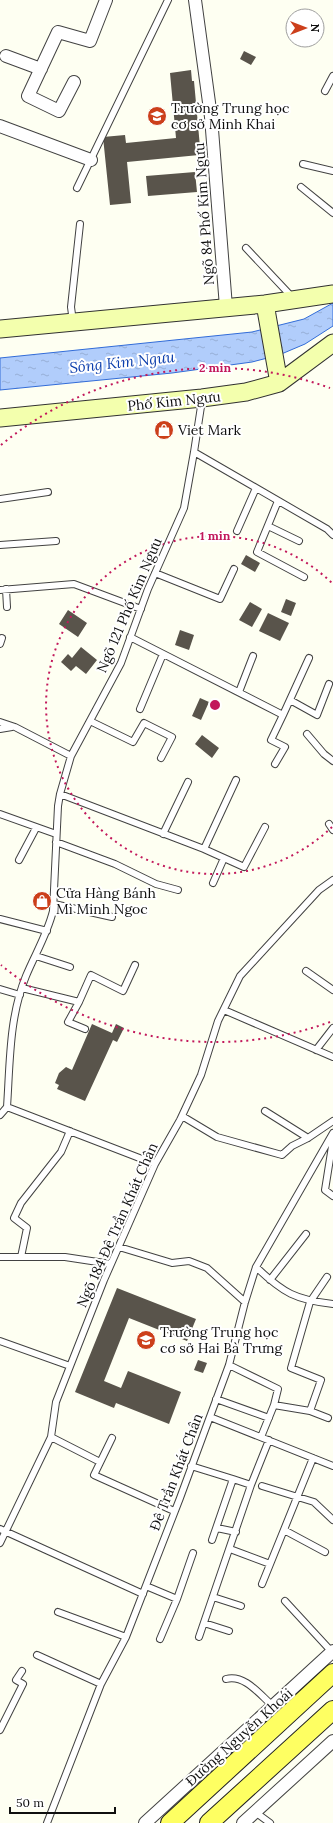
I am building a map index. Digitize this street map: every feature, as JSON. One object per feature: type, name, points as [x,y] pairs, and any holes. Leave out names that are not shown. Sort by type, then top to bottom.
[{"type":"main road","points":[[0,330],[226,307],[266,311],[295,300],[333,294]]},
{"type":"main road","points":[[266,311],[278,383]]},
{"type":"main road","name":"Phố Kim Ngưu","points":[[0,418],[202,398],[246,392],[278,383],[333,343]]},
{"type":"main road","name":"Đường Nguyễn Khoái","points":[[170,1823],[333,1673]]},
{"type":"main road","points":[[209,1823],[333,1710]]},
{"type":"street","points":[[74,82],[59,111],[28,96],[58,32],[90,41],[106,0]]},
{"type":"street","name":"Ngõ 84 Phố Kim Ngưu","points":[[195,0],[211,117],[226,307]]},
{"type":"street","points":[[6,56],[41,68]]},
{"type":"street","points":[[0,126],[91,160]]},
{"type":"street","name":"Đường Nguyễn Khoái","points":[[146,1823],[332,1652]]},
{"type":"street","points":[[243,1823],[333,1741]]},
{"type":"lane","points":[[77,188],[168,0]]},
{"type":"lane","points":[[325,91],[333,76]]},
{"type":"lane","points":[[303,164],[333,171]]},
{"type":"lane","points":[[301,187],[333,212]]},
{"type":"lane","points":[[73,322],[71,308],[80,224]]},
{"type":"lane","points":[[246,248],[295,300]]},
{"type":"lane","name":"Ngõ 121 Phố Kim Ngưu","points":[[7,1107],[13,1030],[20,996],[26,977],[47,931],[54,904],[56,834],[60,794],[70,756],[121,663],[155,573],[184,508],[202,398]]},
{"type":"lane","points":[[194,452],[327,529],[333,535]]},
{"type":"lane","points":[[237,531],[256,488]]},
{"type":"lane","points":[[0,499],[48,492]]},
{"type":"lane","points":[[278,501],[257,552],[304,577]]},
{"type":"lane","points":[[268,526],[299,541]]},
{"type":"lane","points":[[0,545],[56,540]]},
{"type":"lane","points":[[155,573],[220,599],[234,569]]},
{"type":"lane","points":[[8,607],[3,589],[74,584],[141,608]]},
{"type":"lane","points":[[130,637],[283,715]]},
{"type":"lane","points":[[140,709],[163,654]]},
{"type":"lane","points":[[239,692],[253,656]]},
{"type":"lane","points":[[275,764],[285,747],[271,740],[309,658]]},
{"type":"lane","points":[[290,700],[317,715],[328,684]]},
{"type":"lane","points":[[90,720],[133,742],[144,723],[172,737],[161,758]]},
{"type":"lane","points":[[0,722],[15,727],[70,756]]},
{"type":"lane","points":[[0,729],[15,727]]},
{"type":"lane","points":[[307,734],[324,754],[333,761]]},
{"type":"lane","points":[[204,850],[236,780]]},
{"type":"lane","points":[[163,834],[188,782]]},
{"type":"lane","points":[[60,794],[244,867],[265,827]]},
{"type":"lane","points":[[0,814],[56,834]]},
{"type":"lane","points":[[328,824],[333,830]]},
{"type":"lane","points":[[19,860],[36,828]]},
{"type":"lane","points":[[56,842],[115,864],[156,884],[178,890]]},
{"type":"lane","points":[[213,883],[224,858]]},
{"type":"lane","name":"Ngõ 184 Đê Trần Khát Chân","points":[[0,1543],[3,1530],[51,1437],[56,1402],[111,1264],[155,1164],[182,1116],[201,1075],[218,1021],[240,976],[319,890],[333,880]]},
{"type":"lane","points":[[54,904],[112,917]]},
{"type":"lane","points":[[0,919],[47,931]]},
{"type":"lane","points":[[36,956],[70,967]]},
{"type":"lane","points":[[85,1029],[68,1022],[91,975],[123,991],[135,965]]},
{"type":"lane","points":[[306,971],[333,990]]},
{"type":"lane","points":[[22,988],[79,1002]]},
{"type":"lane","points":[[0,989],[20,996]]},
{"type":"lane","points":[[224,1010],[333,1057]]},
{"type":"lane","points":[[316,1050],[333,1028]]},
{"type":"lane","points":[[0,1115],[7,1107],[155,1164]]},
{"type":"lane","points":[[265,1111],[308,1138]]},
{"type":"lane","points":[[182,1116],[217,1137],[282,1155],[292,1146],[308,1138],[333,1121]]},
{"type":"lane","points":[[22,1257],[27,1228],[14,1218],[22,1203],[61,1152],[70,1131]]},
{"type":"lane","name":"Đê Trần Khát Chân","points":[[47,1823],[101,1684],[126,1637],[210,1417],[229,1365],[245,1302],[256,1267],[333,1133]]},
{"type":"lane","points":[[333,1140],[325,1190],[333,1196]]},
{"type":"lane","points":[[270,1280],[306,1234]]},
{"type":"lane","points":[[119,1247],[172,1263],[189,1261],[207,1268],[245,1302]]},
{"type":"lane","points":[[0,1257],[65,1258],[111,1264]]},
{"type":"lane","points":[[256,1267],[270,1280],[295,1297],[310,1302],[333,1304]]},
{"type":"lane","points":[[310,1411],[321,1380],[291,1368],[310,1302],[327,1277]]},
{"type":"lane","points":[[0,1341],[70,1366]]},
{"type":"lane","points":[[229,1365],[278,1389],[274,1405],[261,1437]]},
{"type":"lane","points":[[216,1399],[268,1418]]},
{"type":"lane","points":[[274,1405],[310,1411],[328,1418]]},
{"type":"lane","points":[[210,1417],[333,1466]]},
{"type":"lane","points":[[51,1437],[100,1462]]},
{"type":"lane","points":[[112,1438],[94,1474],[174,1511]]},
{"type":"lane","points":[[199,1637],[268,1440]]},
{"type":"lane","points":[[262,1584],[313,1458]]},
{"type":"lane","points":[[191,1466],[251,1485]]},
{"type":"lane","points":[[212,1540],[233,1479]]},
{"type":"lane","points":[[262,1486],[296,1498],[314,1502],[333,1520]]},
{"type":"lane","points":[[217,1528],[236,1532]]},
{"type":"lane","points":[[3,1530],[143,1594]]},
{"type":"lane","points":[[284,1530],[325,1552]]},
{"type":"lane","points":[[230,1549],[270,1564]]},
{"type":"lane","points":[[160,1639],[177,1599],[193,1553]]},
{"type":"lane","points":[[146,1586],[177,1599]]},
{"type":"lane","points":[[213,1597],[241,1606]]},
{"type":"lane","points":[[285,1601],[332,1652]]},
{"type":"lane","points":[[58,1612],[126,1637]]},
{"type":"lane","points":[[204,1622],[229,1631]]},
{"type":"lane","points":[[37,1655],[101,1684]]},
{"type":"lane","points":[[0,1730],[23,1684],[16,1680],[22,1670]]},
{"type":"lane","points":[[226,1679],[237,1677],[246,1682],[273,1706]]},
{"type":"lane","points":[[255,1812],[270,1823]]},
{"type":"water","name":"Sông Kim Ngưu","points":[[333,303],[333,326],[305,344],[279,355],[252,362],[172,373],[0,390],[0,358],[252,332],[304,319]]},
{"type":"building","points":[[244,51],[256,57],[251,65],[240,59]]},
{"type":"building","points":[[191,70],[192,81],[194,81],[200,147],[198,147],[199,155],[127,162],[131,203],[110,205],[103,137],[125,135],[126,143],[176,138],[170,73]]},
{"type":"building","points":[[195,172],[197,192],[148,196],[146,176]]},
{"type":"building","points":[[246,555],[260,563],[255,572],[241,564]]},
{"type":"building","points":[[286,599],[296,603],[291,616],[281,612]]},
{"type":"building","points":[[250,602],[262,609],[252,627],[239,620]]},
{"type":"building","points":[[68,610],[87,623],[78,637],[59,624]]},
{"type":"building","points":[[268,613],[289,623],[280,641],[259,631]]},
{"type":"building","points":[[180,630],[194,635],[189,650],[175,645]]},
{"type":"building","points":[[81,647],[97,660],[86,674],[76,666],[71,671],[61,662],[68,654],[72,658]]},
{"type":"building","points":[[200,698],[209,702],[201,720],[192,716]]},
{"type":"building","points":[[202,735],[219,748],[212,758],[195,744]]},
{"type":"building","points":[[92,1024],[112,1033],[116,1024],[124,1028],[117,1042],[113,1040],[85,1101],[57,1089],[59,1085],[55,1083],[59,1073],[66,1067],[72,1070]]},
{"type":"building","points":[[117,1288],[196,1319],[187,1341],[129,1318],[104,1381],[121,1388],[128,1371],[181,1392],[169,1424],[116,1403],[114,1408],[75,1392]]},
{"type":"building","points":[[198,1360],[207,1363],[203,1373],[194,1370]]},
{"type":"place","name":"Trường Trung học cơ sở Minh Khai","points":[[157,116]]},
{"type":"place","name":"Viet Mark","points":[[164,430]]},
{"type":"place","name":"Cửa Hàng Bánh Mì Minh Ngoc","points":[[42,901]]},
{"type":"place","name":"Trường Trung học cơ sở Hai Bà Trưng","points":[[146,1340]]}]
